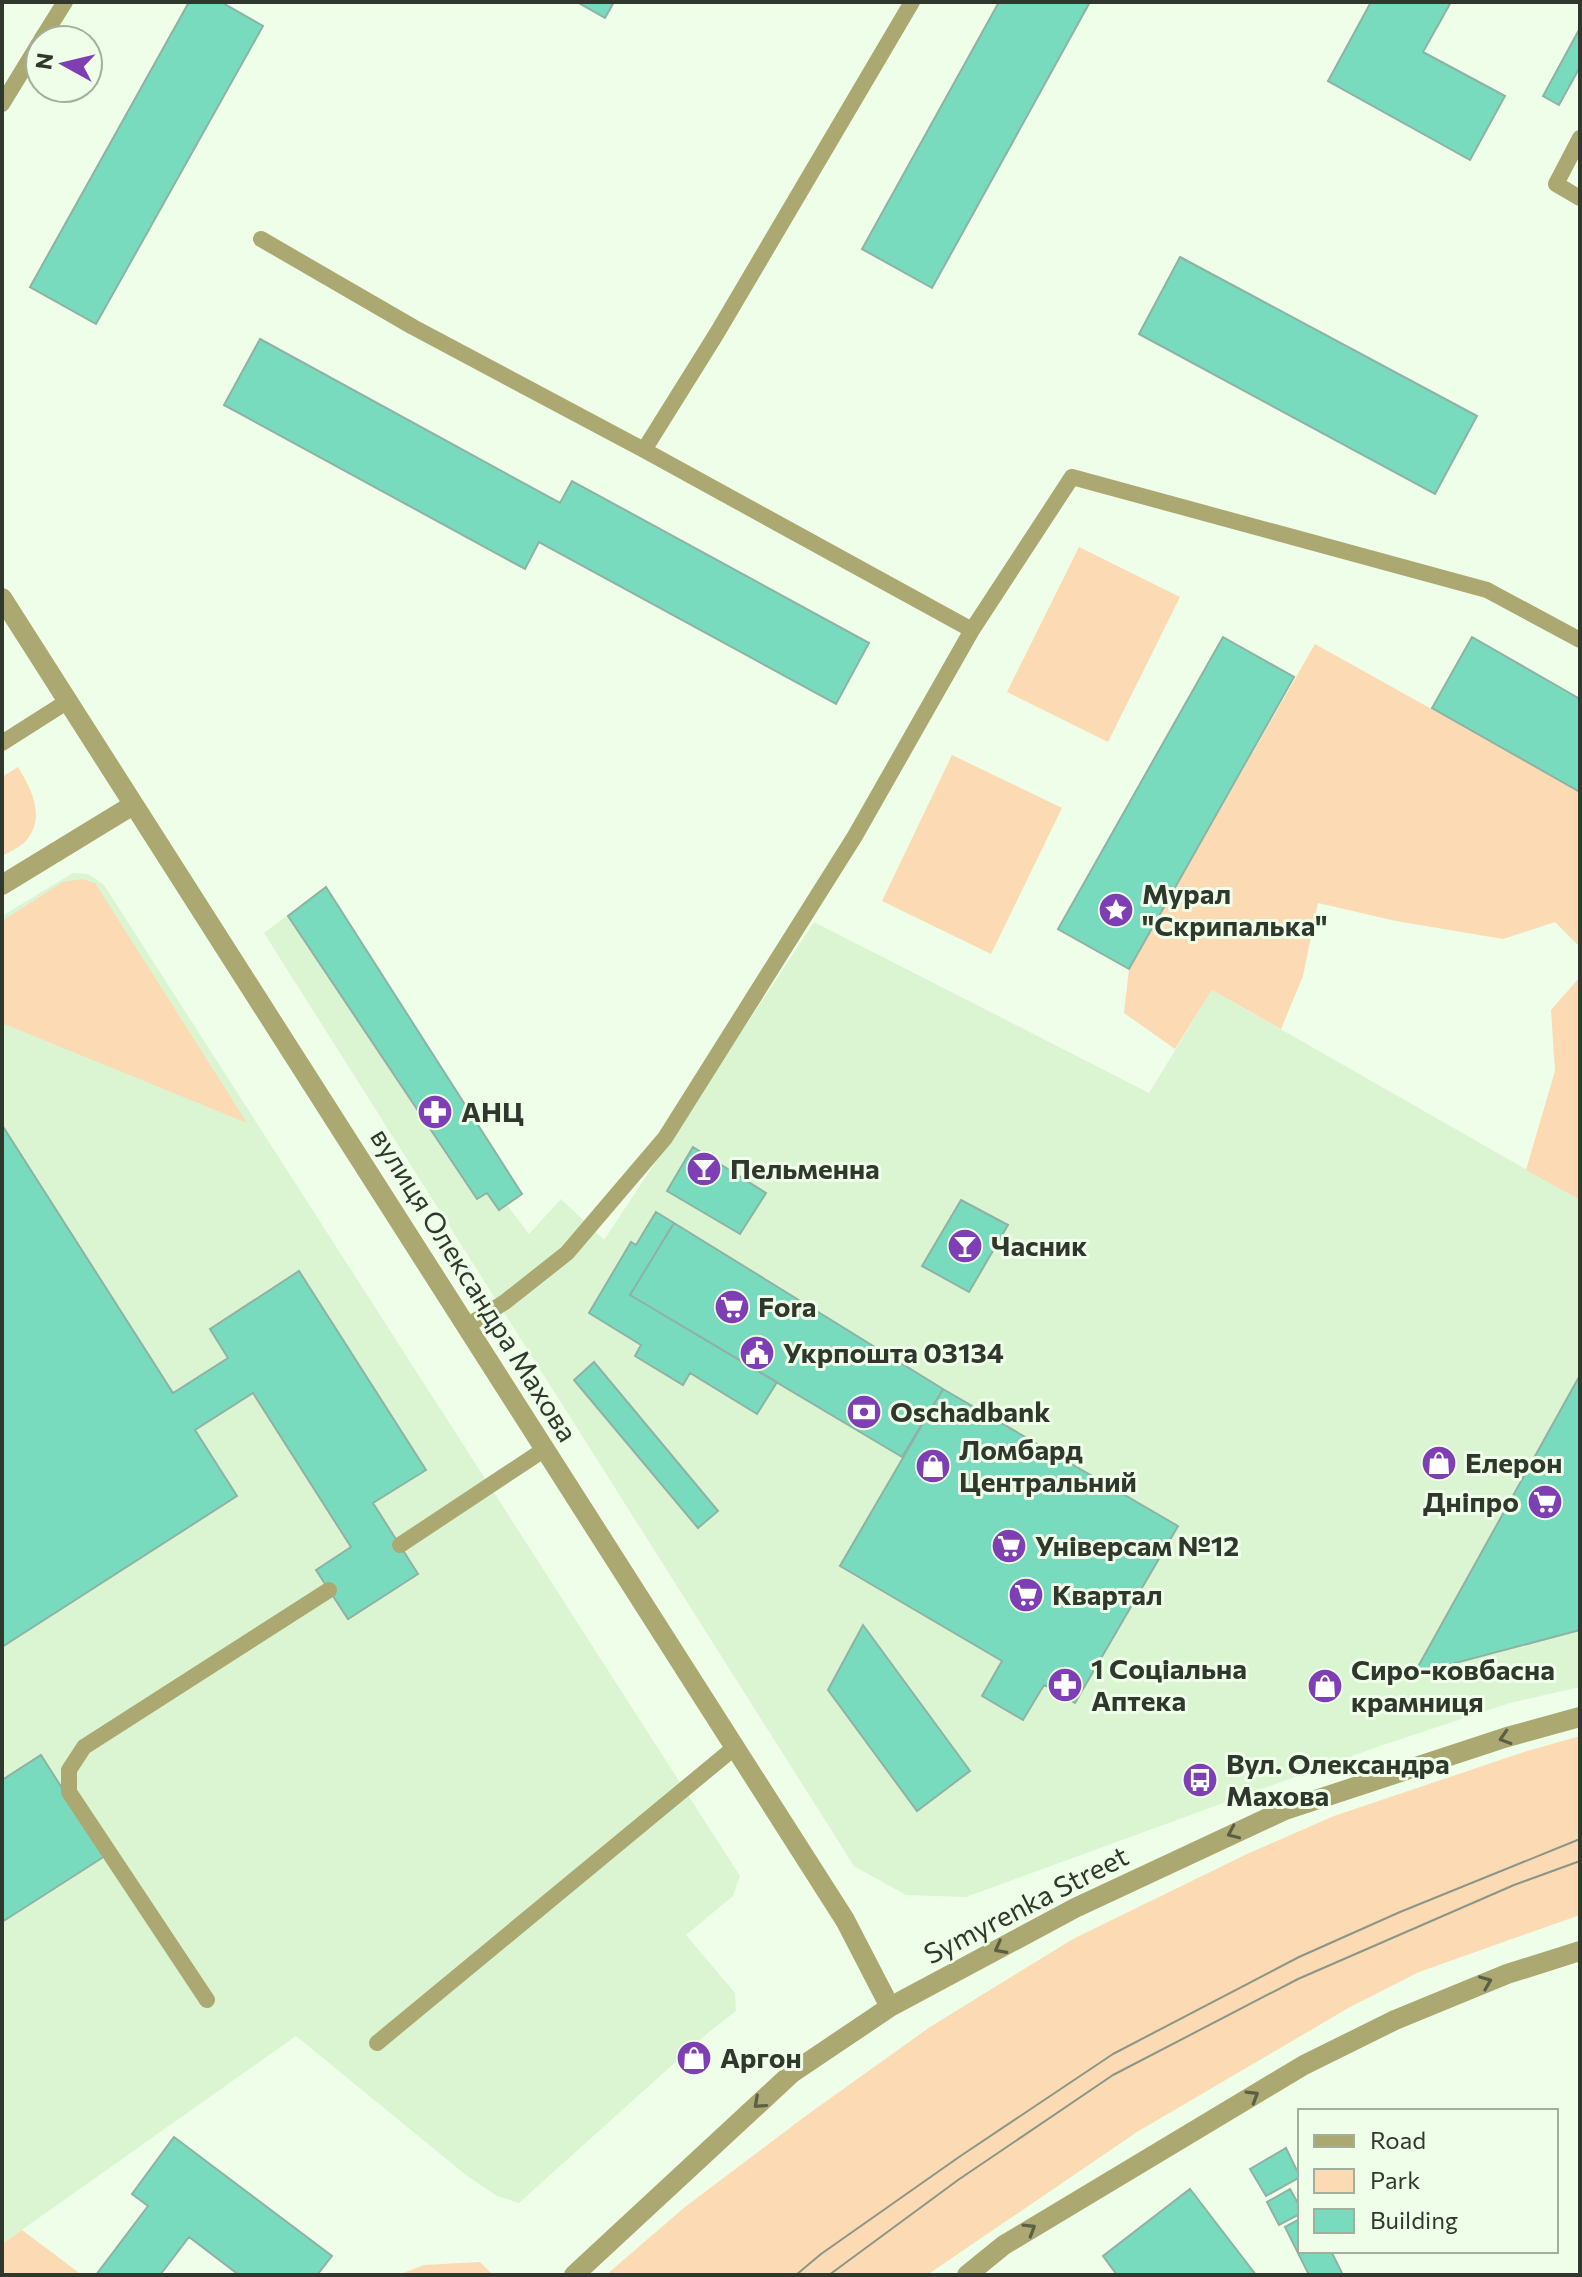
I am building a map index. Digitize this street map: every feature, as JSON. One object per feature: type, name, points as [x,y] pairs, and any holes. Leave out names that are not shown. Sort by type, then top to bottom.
[{"type":"street","name":"вулиця Олександра Махова","points":[[2,598],[845,1920],[890,2007]]},
{"type":"street","points":[[2,885],[133,805]]},
{"type":"street","name":"Symyrenka Street","points":[[574,2275],[792,2073],[890,2007],[1075,1908],[1285,1810],[1507,1737],[1580,1717]]},
{"type":"street","points":[[967,2275],[1004,2245],[1304,2065],[1409,2014],[1507,1974],[1580,1951]]},
{"type":"lane","points":[[51,24],[65,2]]},
{"type":"lane","points":[[644,450],[717,333],[912,2]]},
{"type":"lane","points":[[2,104],[24,68]]},
{"type":"lane","points":[[1580,138],[1556,184],[1580,198]]},
{"type":"lane","points":[[261,239],[413,327],[972,630]]},
{"type":"lane","points":[[467,1326],[505,1302],[567,1253],[665,1138],[855,836],[972,630],[1072,477],[1487,590],[1580,640]]},
{"type":"lane","points":[[2,743],[68,701]]},
{"type":"lane","points":[[400,1545],[545,1449]]},
{"type":"lane","points":[[207,2000],[69,1792],[69,1770],[84,1747],[329,1590]]},
{"type":"lane","points":[[377,2043],[734,1748]]},
{"type":"shaded area","points":[[73,873],[88,874],[104,885],[740,1876],[733,1896],[686,1935],[735,1993],[736,2011],[519,2203],[497,2196],[466,2175],[296,2036],[2,2244],[2,916]]},
{"type":"shaded area","points":[[326,887],[522,1194],[507,1205],[529,1234],[561,1199],[604,1240],[814,922],[1149,1093],[1212,990],[1580,1200],[1580,1687],[1510,1703],[1377,1747],[966,1897],[906,1895],[854,1866],[264,933]]},
{"type":"green space","points":[[1079,547],[1180,597],[1108,742],[1007,692]]},
{"type":"green space","points":[[1315,644],[1580,792],[1580,947],[1555,922],[1503,939],[1396,921],[1318,903],[1303,976],[1281,1029],[1212,990],[1175,1049],[1124,1013],[1129,969]]},
{"type":"green space","points":[[952,755],[1062,808],[991,954],[882,901]]},
{"type":"green space","points":[[18,767],[35,805],[35,824],[24,843],[2,856],[2,777]]},
{"type":"green space","points":[[82,879],[95,883],[247,1123],[2,1023],[2,921],[63,882]]},
{"type":"green space","points":[[1580,977],[1580,1200],[1526,1170],[1555,1071],[1551,1010]]},
{"type":"green space","points":[[1580,1736],[1580,1915],[1419,1972],[1350,2007],[1137,2132],[927,2275],[606,2275],[685,2207],[807,2115],[930,2027],[1073,1939],[1247,1854],[1334,1816]]},
{"type":"green space","points":[[22,2230],[82,2275],[2,2275],[2,2244]]},
{"type":"green space","points":[[480,2262],[493,2275],[398,2275],[424,2265]]},
{"type":"building","points":[[189,2],[221,2],[263,26],[96,324],[30,287]]},
{"type":"building","points":[[577,2],[614,2],[605,18]]},
{"type":"building","points":[[999,2],[1090,2],[932,288],[862,249]]},
{"type":"building","points":[[1371,2],[1451,2],[1423,52],[1505,96],[1470,160],[1328,81]]},
{"type":"building","points":[[1580,28],[1580,67],[1559,105],[1543,96]]},
{"type":"building","points":[[1180,257],[1477,416],[1435,494],[1139,334]]},
{"type":"building","points":[[260,339],[560,503],[572,481],[869,643],[836,704],[539,542],[525,569],[224,405]]},
{"type":"building","points":[[1223,637],[1294,677],[1129,969],[1058,929]]},
{"type":"building","points":[[1472,637],[1580,699],[1580,792],[1432,708]]},
{"type":"building","points":[[326,887],[522,1194],[499,1210],[487,1193],[477,1199],[288,916]]},
{"type":"building","points":[[2,1125],[173,1393],[228,1358],[210,1329],[299,1271],[426,1470],[373,1503],[418,1574],[348,1619],[316,1570],[351,1547],[253,1393],[195,1430],[237,1496],[2,1647]]},
{"type":"building","name":"Пельменна","points":[[693,1147],[766,1193],[740,1234],[667,1191]]},
{"type":"building","name":"Часник","points":[[961,1200],[1008,1225],[969,1292],[922,1266]]},
{"type":"building","points":[[656,1212],[674,1223],[630,1295],[777,1382],[757,1414],[690,1373],[683,1385],[635,1356],[641,1345],[589,1313],[631,1242],[636,1245]]},
{"type":"building","points":[[674,1223],[943,1389],[902,1457],[630,1295]]},
{"type":"building","points":[[594,1362],[718,1511],[698,1528],[574,1380]]},
{"type":"building","name":"Дніпро","points":[[1580,1375],[1580,1630],[1414,1674]]},
{"type":"building","name":"Універсам №12","points":[[943,1389],[1178,1526],[1075,1703],[1044,1685],[1023,1720],[982,1696],[1002,1661],[840,1566]]},
{"type":"building","points":[[863,1625],[970,1771],[917,1811],[828,1690]]},
{"type":"building","points":[[41,1755],[105,1856],[2,1922],[2,1780]]},
{"type":"building","points":[[174,2137],[332,2256],[317,2275],[239,2275],[189,2237],[160,2275],[96,2275],[148,2206],[132,2194]]},
{"type":"building","points":[[1286,2148],[1298,2178],[1266,2196],[1250,2169]]},
{"type":"building","points":[[1190,2189],[1256,2275],[1117,2275],[1103,2256]]},
{"type":"building","points":[[1290,2189],[1298,2203],[1298,2215],[1279,2225],[1267,2202]]},
{"type":"building","points":[[1298,2220],[1298,2253],[1285,2227]]},
{"type":"building","points":[[1298,2253],[1332,2253],[1343,2275],[1309,2275]]},
{"type":"tram line","points":[[796,2275],[959,2157],[1113,2054],[1299,1957],[1580,1839]]},
{"type":"tram line","points":[[829,2275],[958,2180],[1113,2075],[1298,1979],[1514,1885],[1580,1861]]},
{"type":"place","name":"Мурал \"Скрипалька\"","points":[[1116,910]]},
{"type":"place","name":"АНЦ","points":[[435,1112]]},
{"type":"place","name":"Пельменна","points":[[704,1169]]},
{"type":"place","name":"Часник","points":[[965,1246]]},
{"type":"place","name":"Fora","points":[[732,1307]]},
{"type":"place","name":"Укрпошта 03134","points":[[757,1353]]},
{"type":"place","name":"Oschadbank","points":[[864,1412]]},
{"type":"place","name":"Елерон","points":[[1439,1463]]},
{"type":"place","name":"Ломбард Центральний","points":[[933,1466]]},
{"type":"place","name":"Дніпро","points":[[1545,1502]]},
{"type":"place","name":"Універсам №12","points":[[1009,1546]]},
{"type":"place","name":"Квартал","points":[[1026,1595]]},
{"type":"place","name":"1 Соціальна Аптека","points":[[1065,1685]]},
{"type":"place","name":"Сиро-ковбасна крамниця","points":[[1325,1686]]},
{"type":"place","name":"Вул. Олександра Махова","points":[[1200,1780]]},
{"type":"place","name":"Аргон","points":[[694,2058]]}]
